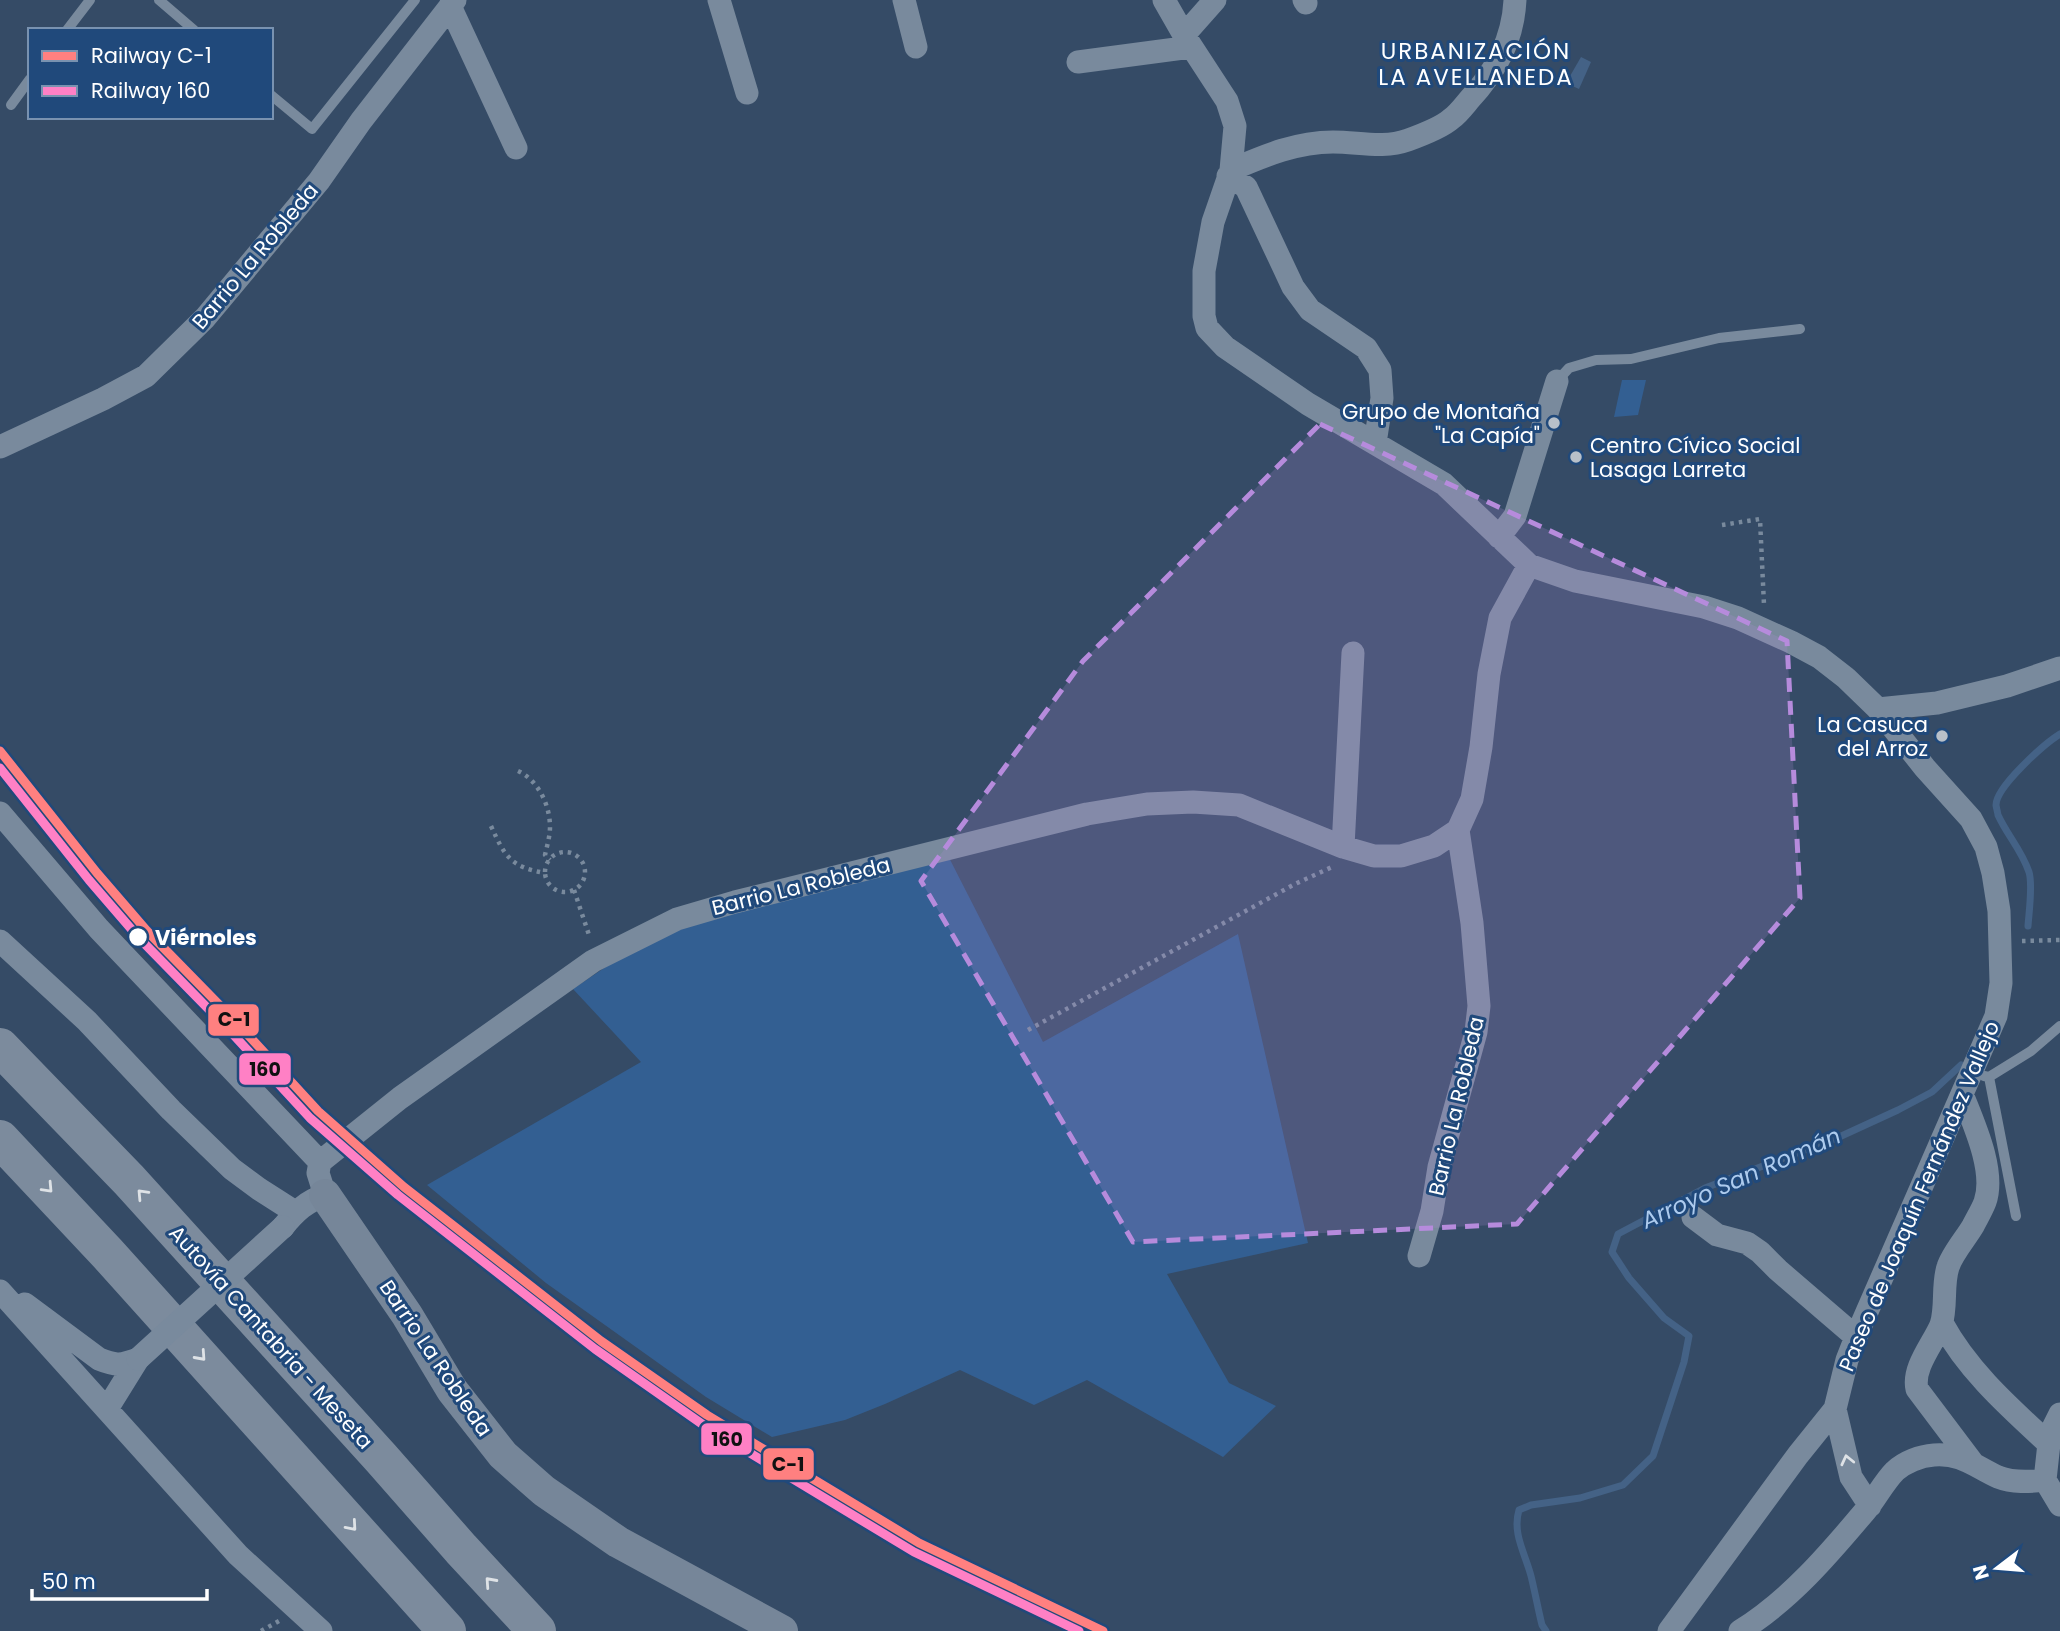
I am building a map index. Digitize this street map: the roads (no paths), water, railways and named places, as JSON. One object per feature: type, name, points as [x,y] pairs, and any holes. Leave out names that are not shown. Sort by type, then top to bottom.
[{"type":"highway","name":"Autovía Cantabria - Meseta","points":[[0,1047],[146,1199],[537,1631]]},
{"type":"highway","points":[[0,1139],[108,1254],[447,1631]]},
{"type":"street","points":[[719,0],[747,93]]},
{"type":"street","points":[[904,0],[916,47]]},
{"type":"street","name":"Paseo de Joaquín Fernández Vallejo","points":[[1164,0],[1227,101],[1235,126],[1230,173],[1213,222],[1204,271],[1203,309],[1207,328],[1224,347],[1308,404],[1444,484],[1529,565],[1575,581],[1704,607],[1738,618],[1819,657],[1878,709],[1925,768],[1972,819],[1986,847],[2000,911],[2001,983],[1996,1016],[1980,1075],[1962,1094],[1856,1337],[1847,1360],[1835,1409],[1669,1631]]},
{"type":"street","points":[[1079,62],[1188,41],[1215,0]]},
{"type":"street","points":[[1375,443],[1382,398],[1380,370],[1366,348],[1310,310],[1293,287],[1246,187],[1230,173],[1282,149],[1332,142],[1379,146],[1407,140],[1451,120],[1487,81],[1498,64],[1514,18],[1515,0]]},
{"type":"street","points":[[452,3],[516,148]]},
{"type":"street","name":"Barrio La Robleda","points":[[0,447],[146,376],[188,335],[228,293],[319,181],[369,110],[452,3]]},
{"type":"street","points":[[1499,537],[1516,516],[1557,380]]},
{"type":"street","points":[[1458,830],[1472,799],[1489,674],[1500,618],[1529,565]]},
{"type":"street","points":[[1340,856],[1353,653]]},
{"type":"street","points":[[1878,709],[1937,703],[2007,686],[2060,668]]},
{"type":"street","name":"Barrio La Robleda","points":[[782,1631],[618,1542],[544,1491],[503,1455],[452,1390],[387,1284],[326,1195],[318,1173],[320,1162],[400,1098],[593,961],[677,919],[734,902],[1087,814],[1147,804],[1193,802],[1239,805],[1340,856],[1401,856],[1434,846],[1458,830],[1472,923],[1479,1006],[1476,1032],[1439,1167],[1432,1211],[1419,1256]]},
{"type":"street","points":[[0,813],[99,929],[320,1162]]},
{"type":"street","points":[[0,941],[87,1021],[171,1110],[289,1219]]},
{"type":"street","points":[[1962,1094],[1978,1136],[1986,1168],[1986,1200],[1948,1266],[1942,1323],[1915,1382],[1917,1389],[1972,1462]]},
{"type":"street","points":[[107,1409],[138,1359],[289,1219],[314,1198],[326,1195]]},
{"type":"street","points":[[1693,1217],[1717,1235],[1747,1244],[1760,1252],[1856,1337]]},
{"type":"street","points":[[0,1285],[99,1359],[122,1365],[138,1359]]},
{"type":"street","points":[[0,1291],[238,1555],[321,1631]]},
{"type":"street","points":[[1942,1323],[1954,1346],[1987,1385],[2049,1444]]},
{"type":"street","points":[[1835,1409],[1851,1477],[1870,1506]]},
{"type":"street","points":[[2060,1414],[2050,1434],[2045,1480],[2060,1505]]},
{"type":"street","points":[[1740,1631],[1759,1620],[1820,1565],[1895,1472],[1913,1460],[1932,1455],[1955,1455],[2000,1478],[2023,1482],[2045,1480]]},
{"type":"lane","points":[[69,28],[90,0]]},
{"type":"lane","points":[[159,0],[192,28]]},
{"type":"lane","points":[[273,97],[312,130],[415,0]]},
{"type":"lane","points":[[11,105],[28,82]]},
{"type":"lane","points":[[1557,380],[1569,368],[1596,360],[1631,359],[1719,338],[1800,328]]},
{"type":"lane","points":[[2016,1216],[1980,1075],[2031,1051],[2060,1026]]},
{"type":"waterway","name":"Arroyo San Román","points":[[2028,926],[2031,891],[2029,872],[1998,815],[1996,805],[1998,797],[2012,777],[2060,734]]},
{"type":"waterway","name":"Arroyo San Román","points":[[1546,1631],[1542,1625],[1518,1535],[1519,1510],[1531,1505],[1580,1498],[1623,1485],[1653,1456],[1684,1362],[1689,1336],[1664,1318],[1629,1278],[1612,1252],[1618,1234],[1705,1188],[1837,1138],[1898,1110],[1932,1092],[1961,1065]]},
{"type":"rail line","name":"C-1","points":[[0,751],[147,931],[318,1111],[404,1187],[601,1341],[707,1415],[919,1543],[1103,1631]]},
{"type":"rail line","name":"160","points":[[0,768],[139,938],[310,1118],[398,1195],[595,1349],[702,1424],[914,1552],[1079,1631]]},
{"type":"place","name":"Grupo de Montaña \"La Capía\"","points":[[1554,423]]},
{"type":"place","name":"Centro Cívico Social Lasaga Larreta","points":[[1576,457]]},
{"type":"place","name":"La Casuca del Arroz","points":[[1942,736]]},
{"type":"place","name":"Viérnoles","points":[[138,937]]},
{"type":"district","name":"URBANIZACIÓN LA AVELLANEDA","points":[[1476,64]]}]
